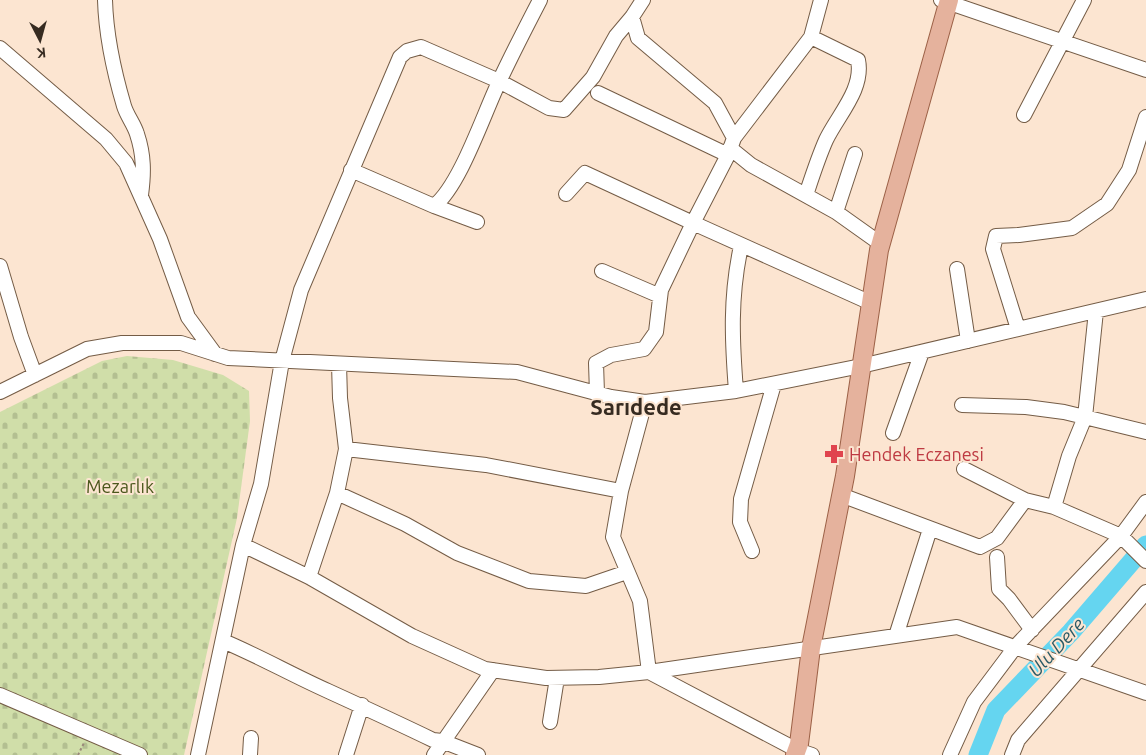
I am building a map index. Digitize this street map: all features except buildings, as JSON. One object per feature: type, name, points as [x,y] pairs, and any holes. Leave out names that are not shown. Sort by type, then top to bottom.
[{"type":"main road","points":[[801,753],[811,648],[841,495],[881,244],[946,1]]},
{"type":"street","points":[[106,0],[106,26],[117,82],[125,110],[136,133],[144,167],[141,195]]},
{"type":"street","points":[[434,206],[441,201],[458,171],[499,81],[540,0]]},
{"type":"street","points":[[198,755],[243,544],[261,484],[282,361],[301,290],[400,57],[408,51],[421,47],[499,81],[549,108],[564,110],[593,77],[616,36],[643,0]]},
{"type":"street","points":[[597,393],[596,363],[611,355],[644,349],[656,332],[660,296],[693,223],[731,147],[811,37],[821,0]]},
{"type":"street","points":[[1024,114],[1084,0]]},
{"type":"street","points":[[946,1],[1146,70]]},
{"type":"street","points":[[632,17],[638,38],[715,103],[731,147]]},
{"type":"street","points":[[806,195],[826,140],[857,84],[860,72],[858,60],[811,37]]},
{"type":"street","points":[[0,48],[106,139],[126,164],[141,195],[188,317],[214,354]]},
{"type":"street","points":[[598,93],[731,147],[751,165],[836,212],[881,244]]},
{"type":"street","points":[[1018,329],[993,249],[996,236],[1072,228],[1107,204],[1129,170],[1146,118]]},
{"type":"street","points":[[836,212],[855,154]]},
{"type":"street","points":[[351,170],[434,206],[477,222]]},
{"type":"street","points":[[566,194],[586,173],[741,246],[871,303]]},
{"type":"street","points":[[736,391],[731,330],[734,280],[741,246]]},
{"type":"street","points":[[0,266],[21,337],[35,375]]},
{"type":"street","points":[[957,268],[968,341]]},
{"type":"street","points":[[602,271],[660,296]]},
{"type":"street","points":[[0,392],[87,349],[122,344],[181,343],[228,358],[517,372],[597,393],[645,402],[736,391],[862,366],[1146,299]]},
{"type":"street","points":[[1054,507],[1069,456],[1085,417],[1096,311]]},
{"type":"street","points":[[893,433],[922,352]]},
{"type":"street","points":[[309,577],[337,493],[346,450],[340,398],[339,364]]},
{"type":"street","points":[[752,551],[740,522],[741,499],[774,384]]},
{"type":"street","points":[[645,402],[622,491],[613,537],[640,600],[649,672]]},
{"type":"street","points":[[962,405],[1026,407],[1085,417],[1146,432]]},
{"type":"street","points":[[346,450],[486,465],[622,491]]},
{"type":"street","points":[[964,468],[1024,500],[1054,507],[1121,536],[1146,561]]},
{"type":"street","points":[[337,493],[405,524],[457,553],[529,581],[586,586],[628,572]]},
{"type":"street","points":[[841,495],[980,547],[997,538],[1024,500]]},
{"type":"street","points":[[950,755],[974,702],[1016,646],[1121,536],[1146,502]]},
{"type":"street","points":[[896,636],[930,529]]},
{"type":"street","points":[[243,544],[309,577],[412,636],[486,669],[557,678],[649,672],[957,627],[1079,668],[1108,681],[1146,692]]},
{"type":"street","points":[[997,557],[999,589],[1010,599],[1032,630]]},
{"type":"street","points":[[1012,755],[1018,740],[1146,592]]},
{"type":"street","points":[[223,641],[433,740],[442,741],[478,755]]},
{"type":"street","points":[[434,755],[493,670]]},
{"type":"street","points":[[649,672],[801,753]]},
{"type":"street","points":[[550,722],[557,678]]},
{"type":"street","points":[[0,695],[140,755]]},
{"type":"street","points":[[346,755],[362,705]]},
{"type":"street","points":[[250,755],[251,738]]},
{"type":"green space","name":"Mezarlık","points":[[127,356],[173,360],[223,375],[249,391],[250,421],[237,518],[184,755],[0,755],[0,412],[102,361]]},
{"type":"waterway","name":"Ulu Dere","points":[[978,755],[996,710],[1071,632],[1146,545]]},
{"type":"place","name":"Hendek Eczanesi","points":[[834,454]]},
{"type":"district","name":"Sarıdede","points":[[636,406]]}]
